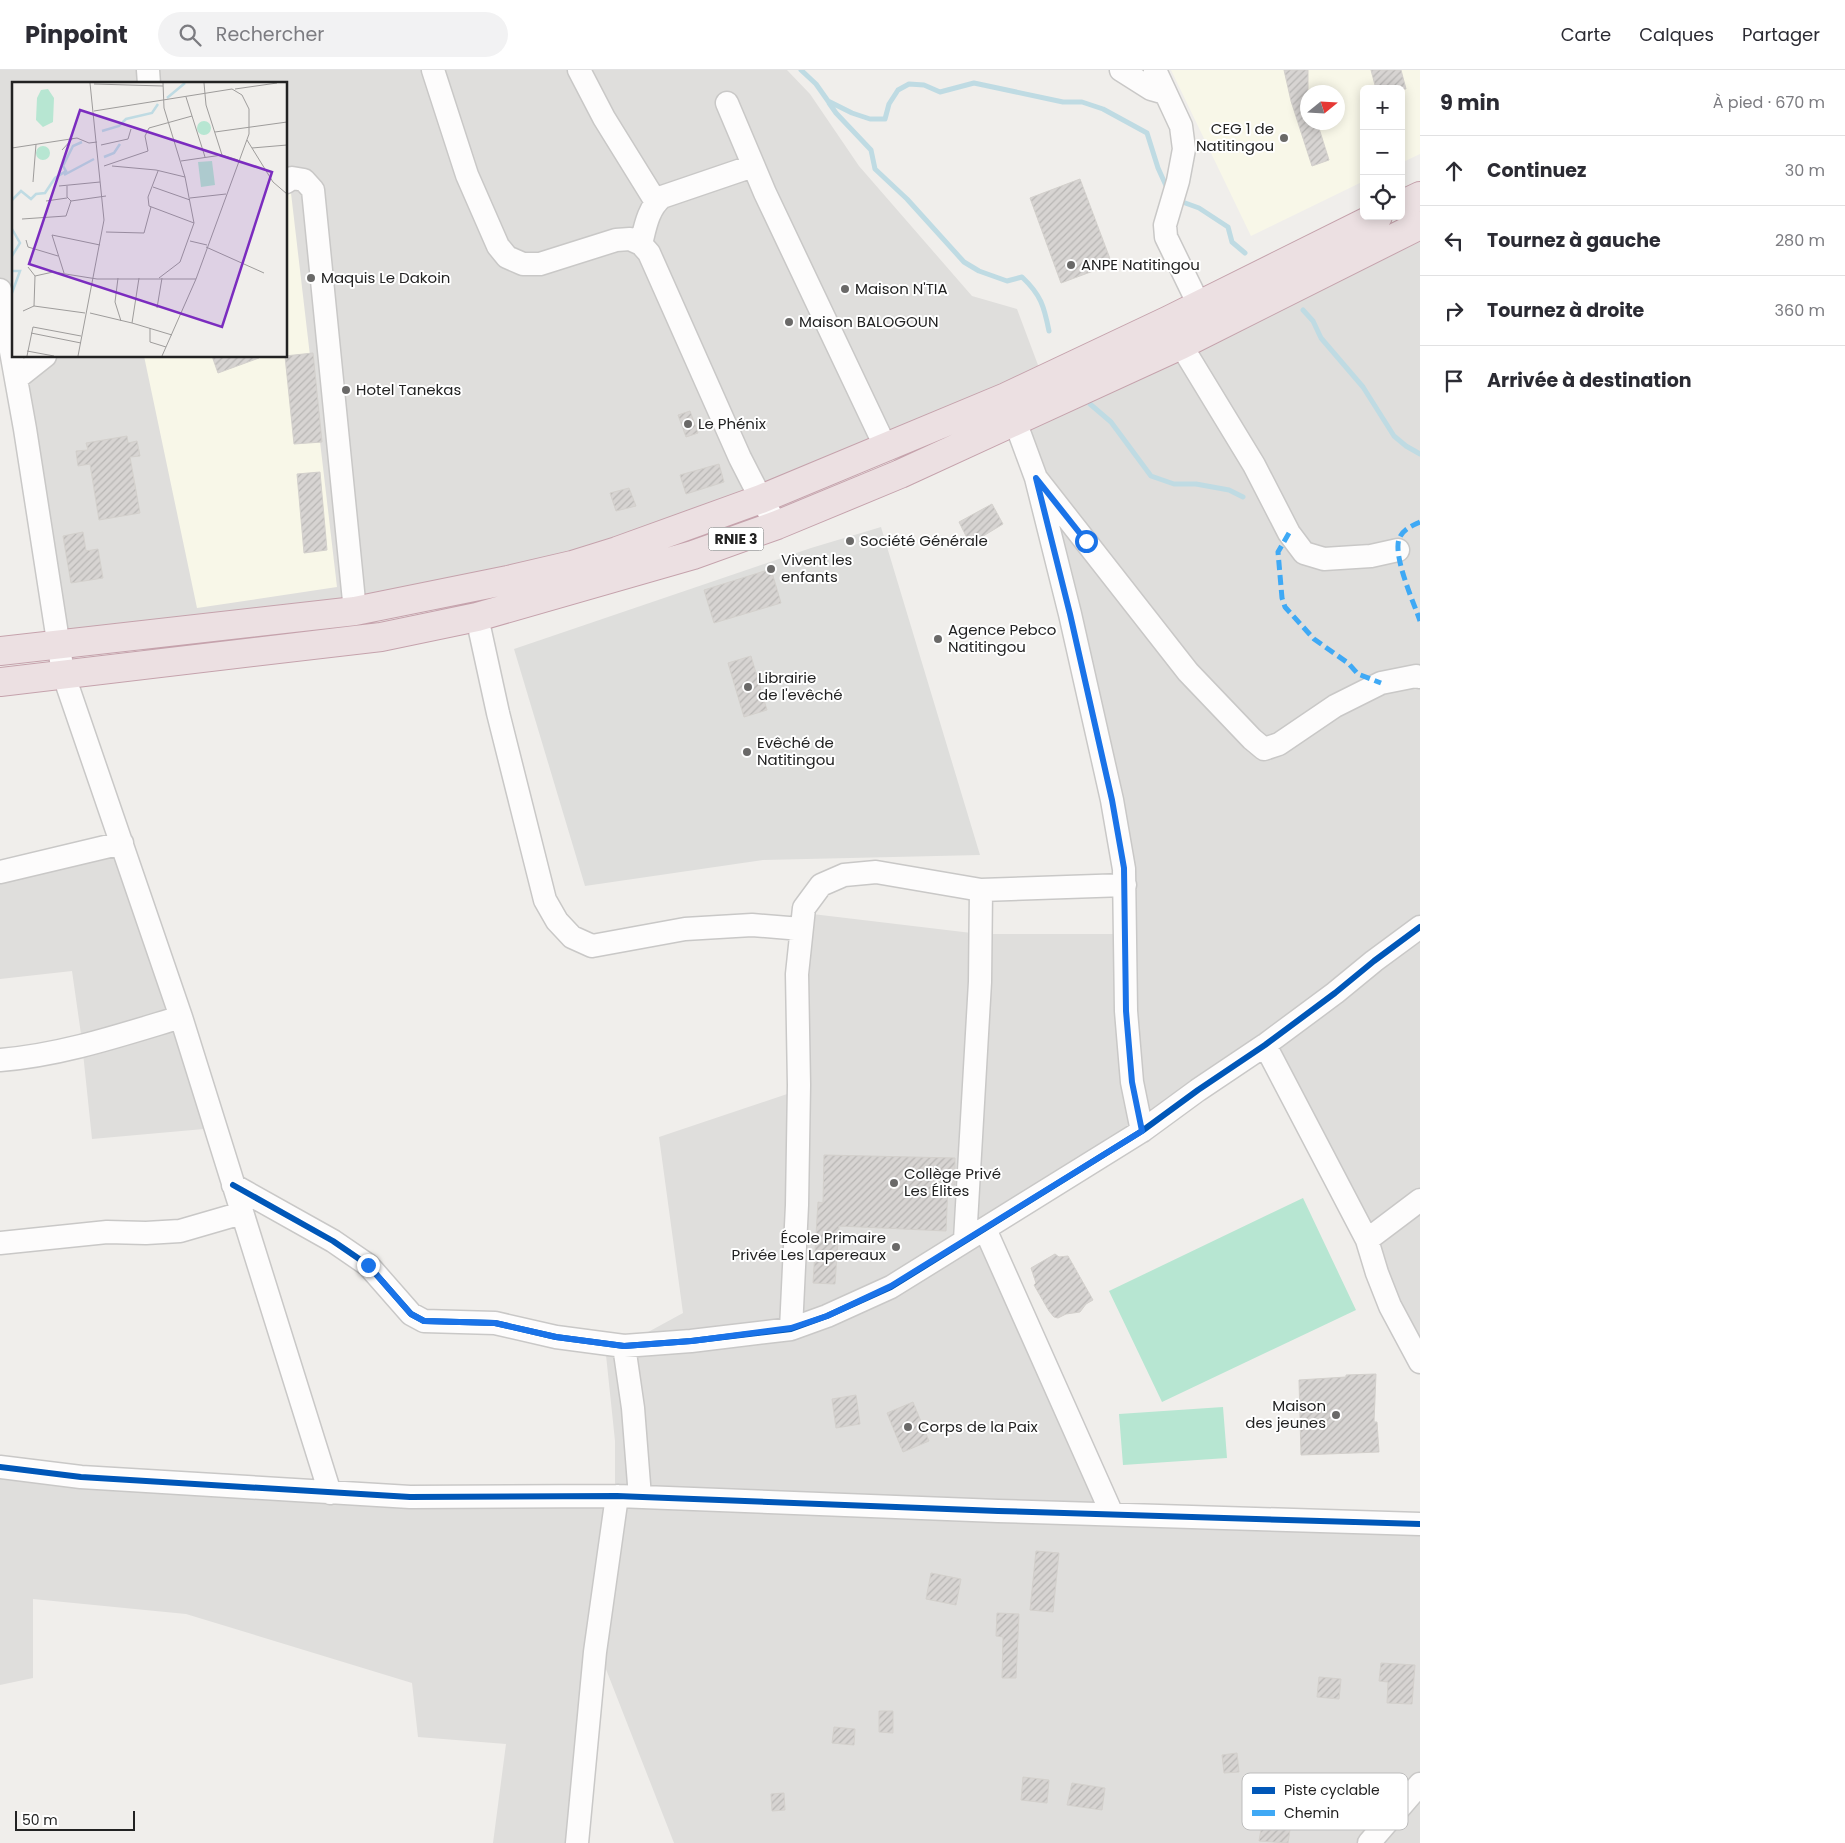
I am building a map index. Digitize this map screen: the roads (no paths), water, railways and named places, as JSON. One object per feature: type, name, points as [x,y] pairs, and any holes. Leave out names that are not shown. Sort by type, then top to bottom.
[{"type":"highway","points":[[1405,203],[1420,196]]},
{"type":"highway","name":"RNIE 3","points":[[0,651],[355,611],[508,580],[572,565],[617,551],[761,499],[1006,396],[1199,305],[1370,220]]},
{"type":"highway","name":"RNIE 3","points":[[0,682],[63,673],[381,637],[477,617],[692,554],[777,525],[900,474],[1181,344],[1420,225]]},
{"type":"street","points":[[432,70],[467,175],[498,246],[507,257],[523,264],[540,264],[616,240],[630,239],[641,244],[648,253],[740,458],[777,525]]},
{"type":"street","points":[[580,70],[604,118],[656,202]]},
{"type":"street","points":[[1122,70],[1150,89],[1166,93]]},
{"type":"street","points":[[1155,70],[1181,126],[1184,149],[1178,182],[1165,225],[1166,237],[1199,305]]},
{"type":"street","points":[[727,103],[753,166],[884,446]]},
{"type":"street","points":[[641,244],[649,215],[656,202],[671,192],[753,166]]},
{"type":"street","points":[[288,181],[292,178],[304,180],[313,190],[355,611]]},
{"type":"street","points":[[0,290],[10,327],[12,344]]},
{"type":"street","points":[[1181,344],[1254,465],[1289,533],[1304,553],[1324,558],[1371,556],[1398,550]]},
{"type":"street","points":[[14,358],[63,673],[181,1017],[330,1493]]},
{"type":"street","points":[[16,379],[42,358]]},
{"type":"street","points":[[1015,421],[1036,478],[1070,614],[1112,800],[1124,868],[1126,1011],[1132,1082],[1142,1131]]},
{"type":"street","points":[[1036,478],[1188,672],[1252,739],[1264,748],[1279,744],[1335,706],[1381,683],[1420,676]]},
{"type":"street","points":[[477,617],[498,713],[545,900],[557,920],[572,937],[592,946],[685,929],[752,925],[802,929]]},
{"type":"street","points":[[0,872],[122,843]]},
{"type":"street","points":[[791,1328],[797,1205],[799,1085],[797,974],[804,908],[821,885],[844,875],[876,872],[981,890],[1125,885]]},
{"type":"street","points":[[966,1240],[980,982],[981,890]]},
{"type":"street","points":[[234,1186],[332,1241],[368,1265],[411,1314],[424,1321],[495,1323],[556,1337],[624,1346],[692,1341],[791,1328],[827,1316],[891,1286],[1142,1131],[1336,993],[1374,960],[1420,927]]},
{"type":"street","points":[[0,1060],[20,1058],[90,1044],[181,1017]]},
{"type":"street","points":[[1265,1045],[1367,1240],[1390,1306],[1420,1362]]},
{"type":"street","points":[[1367,1240],[1420,1200]]},
{"type":"street","points":[[0,1243],[108,1232],[146,1233],[180,1231],[242,1213]]},
{"type":"street","points":[[985,1229],[1112,1514]]},
{"type":"street","points":[[624,1346],[633,1408],[640,1497]]},
{"type":"street","points":[[0,1467],[81,1477],[410,1497],[617,1496],[1420,1524]]},
{"type":"street","points":[[577,1843],[595,1652],[617,1496]]},
{"type":"street","points":[[1408,1798],[1420,1784]]},
{"type":"street","points":[[1369,1843],[1380,1830]]},
{"type":"waterway","points":[[801,70],[816,84],[828,101],[852,113],[870,119],[885,119],[889,104],[898,90],[909,84],[924,85],[940,92],[974,83],[1063,102],[1082,102],[1103,109],[1147,133],[1158,168],[1168,190]]},
{"type":"waterway","points":[[829,103],[871,150],[875,169],[907,199],[964,262],[979,271],[1007,281],[1022,277],[1028,283],[1041,301],[1049,331]]},
{"type":"waterway","points":[[1177,200],[1199,208],[1228,227],[1232,242],[1245,253]]},
{"type":"waterway","points":[[1303,310],[1313,321],[1321,338],[1363,387],[1394,436],[1420,454]]},
{"type":"waterway","points":[[1090,404],[1111,422],[1151,476],[1174,484],[1196,484],[1229,490],[1243,497]]},
{"type":"place","name":"CEG 1 de Natitingou","points":[[1284,138]]},
{"type":"place","name":"ANPE Natitingou","points":[[1071,265]]},
{"type":"place","name":"Maquis Le Dakoin","points":[[311,278]]},
{"type":"place","name":"Maison N'TIA","points":[[845,289]]},
{"type":"place","name":"Maison BALOGOUN","points":[[789,322]]},
{"type":"place","name":"Hotel Tanekas","points":[[346,390]]},
{"type":"place","name":"Le Phénix","points":[[688,424]]},
{"type":"place","name":"Société Générale","points":[[850,541]]},
{"type":"place","name":"Vivent les enfants","points":[[771,569]]},
{"type":"place","name":"Agence Pebco Natitingou","points":[[938,639]]},
{"type":"place","name":"Librairie de l'evêché","points":[[748,687]]},
{"type":"place","name":"Evêché de Natitingou","points":[[747,752]]},
{"type":"place","name":"Collège Privé Les Élites","points":[[894,1183]]},
{"type":"place","name":"École Primaire Privée Les Lapereaux","points":[[896,1247]]},
{"type":"place","name":"Maison des jeunes","points":[[1336,1415]]},
{"type":"place","name":"Corps de la Paix","points":[[908,1427]]}]
